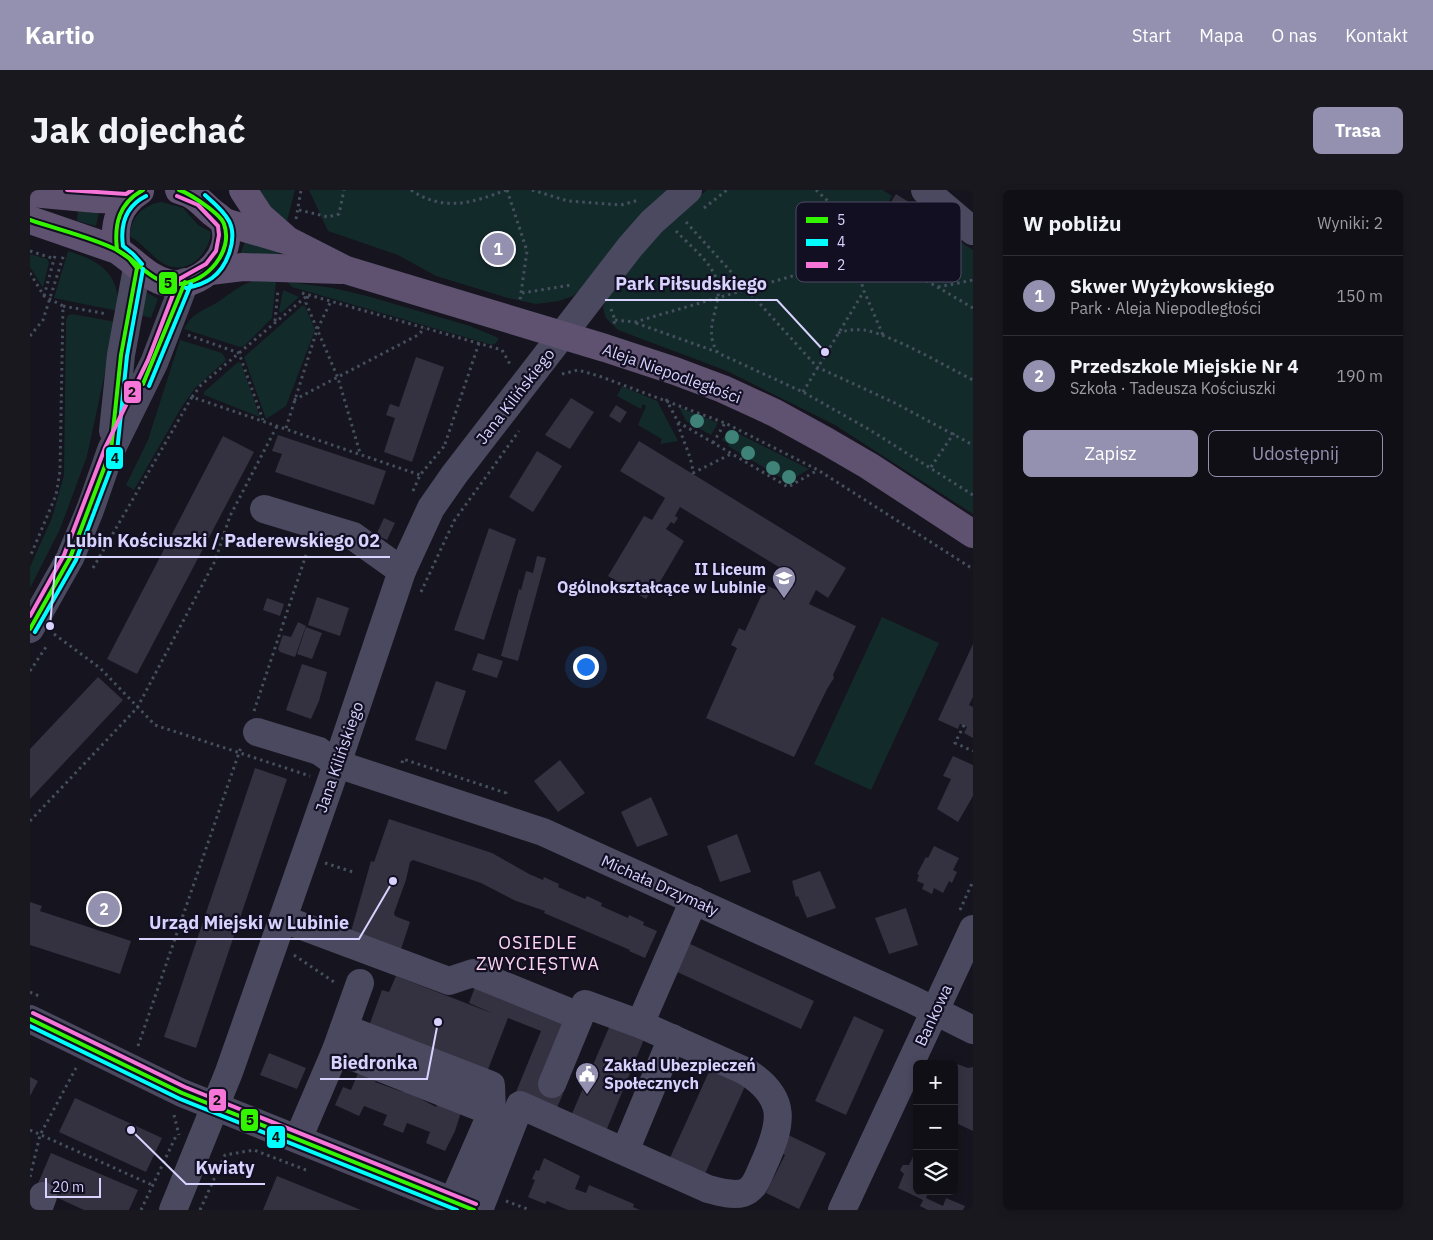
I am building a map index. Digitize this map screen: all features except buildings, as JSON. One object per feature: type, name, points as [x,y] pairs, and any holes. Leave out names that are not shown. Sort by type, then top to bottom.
[{"type":"main road","points":[[243,190],[260,216],[289,241]]},
{"type":"main road","points":[[30,193],[83,193],[97,200],[136,195]]},
{"type":"main road","points":[[193,193],[224,222],[226,240],[220,257],[210,271]]},
{"type":"main road","points":[[117,250],[114,232],[117,216],[136,195]]},
{"type":"main road","points":[[30,220],[117,250],[129,258],[137,268],[169,283],[185,282]]},
{"type":"main road","name":"Aleja Niepodległości","points":[[224,222],[289,241],[346,270],[562,334],[675,370],[775,413],[869,466],[973,534]]},
{"type":"main road","name":"Aleja Niepodległości","points":[[185,282],[199,279],[210,271],[243,267],[346,270]]},
{"type":"street","name":"Jana Kilińskiego","points":[[173,1210],[213,1150],[216,1107],[337,764],[402,571],[431,508],[562,334],[652,222],[688,190]]},
{"type":"street","points":[[925,190],[939,202]]},
{"type":"street","points":[[961,221],[973,231]]},
{"type":"street","points":[[111,450],[121,355],[137,268]]},
{"type":"street","points":[[42,632],[90,510],[111,450],[154,363],[185,282]]},
{"type":"street","points":[[264,509],[353,536],[402,571]]},
{"type":"street","name":"Michała Drzymały","points":[[250,731],[319,751],[337,764],[543,832],[935,1010],[973,1030]]},
{"type":"street","points":[[640,1024],[694,900]]},
{"type":"street","points":[[283,919],[449,981],[473,973],[580,1016]]},
{"type":"street","name":"Bankowa","points":[[842,1210],[935,1010],[965,922]]},
{"type":"street","points":[[298,1139],[340,1039],[357,990]]},
{"type":"street","points":[[473,1204],[520,1105],[708,1189],[724,1194],[742,1193],[754,1186],[777,1136],[780,1116],[773,1095],[761,1081],[745,1071],[640,1024],[584,1004],[552,1084]]},
{"type":"street","points":[[30,1019],[115,1062],[216,1107],[473,1204]]},
{"type":"street","points":[[625,1151],[672,1038]]},
{"type":"street","points":[[340,1039],[492,1112],[473,1204]]},
{"type":"path","points":[[301,190],[299,210],[328,217],[339,214],[344,190]]},
{"type":"path","points":[[411,190],[430,200],[454,204],[474,203],[507,190],[527,251],[522,293]]},
{"type":"path","points":[[532,190],[577,201],[621,205],[643,198]]},
{"type":"path","points":[[816,190],[830,202]]},
{"type":"path","points":[[718,352],[712,343],[710,334],[718,286],[713,273],[676,230],[686,223],[817,367],[954,433],[973,445]]},
{"type":"path","points":[[30,251],[54,259]]},
{"type":"path","points":[[30,273],[44,296],[63,306],[60,471],[56,495],[30,557]]},
{"type":"path","points":[[635,322],[796,275]]},
{"type":"path","points":[[938,287],[973,280]]},
{"type":"path","points":[[861,282],[884,336]]},
{"type":"path","points":[[929,282],[973,308]]},
{"type":"path","points":[[278,286],[286,288]]},
{"type":"path","points":[[803,392],[864,291]]},
{"type":"path","points":[[300,292],[330,303],[502,350],[511,366],[506,372]]},
{"type":"path","points":[[308,295],[306,303],[338,378],[360,453]]},
{"type":"path","points":[[89,575],[192,397],[201,385],[308,295]]},
{"type":"path","points":[[30,336],[43,320],[50,300]]},
{"type":"path","points":[[286,428],[317,330],[330,303]]},
{"type":"path","points":[[615,320],[635,322],[718,352],[803,392],[973,495]]},
{"type":"path","points":[[294,400],[418,335],[426,328]]},
{"type":"path","points":[[838,333],[850,330],[865,330],[884,336],[973,380]]},
{"type":"path","points":[[444,446],[479,343]]},
{"type":"path","points":[[239,353],[264,421]]},
{"type":"path","points":[[558,379],[563,373],[578,370],[666,399],[725,424],[818,470],[973,569]]},
{"type":"path","points":[[192,397],[420,475],[456,432]]},
{"type":"path","points":[[666,399],[678,422],[682,440],[692,462],[693,474],[731,454]]},
{"type":"path","points":[[678,422],[788,487],[818,470]]},
{"type":"path","points":[[713,443],[725,424]]},
{"type":"path","points":[[30,821],[137,708],[216,562],[230,516],[277,426]]},
{"type":"path","points":[[418,601],[454,521],[521,429]]},
{"type":"path","points":[[931,468],[954,433]]},
{"type":"path","points":[[136,1052],[239,754],[250,731],[306,555]]},
{"type":"path","points":[[42,632],[59,626]]},
{"type":"path","points":[[42,632],[100,668],[155,725],[310,776]]},
{"type":"path","points":[[30,671],[42,632]]},
{"type":"path","points":[[964,725],[956,743],[973,751]]},
{"type":"path","points":[[322,872],[329,854]]},
{"type":"path","points":[[965,922],[973,882]]},
{"type":"path","points":[[293,954],[357,990]]},
{"type":"path","points":[[68,1064],[84,1072]]},
{"type":"path","points":[[37,1195],[40,1135],[76,1068]]},
{"type":"path","points":[[141,1210],[177,1134],[174,1115],[165,1110]]},
{"type":"path","points":[[30,1130],[152,1185]]},
{"type":"path","points":[[177,1134],[213,1150],[254,1150],[310,1171]]},
{"type":"path","points":[[200,1210],[213,1150]]},
{"type":"path","points":[[473,1204],[530,1210]]},
{"type":"green space","points":[[254,190],[295,190],[287,221],[277,218]]},
{"type":"green space","points":[[309,190],[674,190],[595,276],[573,296],[559,301],[536,304],[508,298],[436,276],[398,255],[328,231]]},
{"type":"green space","points":[[707,190],[883,190],[892,196],[889,202],[796,202],[796,282],[961,282],[961,242],[973,250],[973,514],[835,425],[727,371],[618,330],[606,318],[603,308],[609,290],[664,223]]},
{"type":"green space","points":[[162,202],[183,208],[198,225],[211,232],[202,255],[189,265],[173,267],[164,264],[130,236],[132,223],[139,213],[155,203]]},
{"type":"green space","points":[[78,210],[99,212],[96,226],[77,221]]},
{"type":"green space","points":[[245,242],[279,252],[277,259],[240,254]]},
{"type":"green space","points":[[68,251],[90,259],[106,270],[116,287],[118,311],[54,298]]},
{"type":"green space","points":[[30,254],[47,259],[49,262],[43,288],[30,267]]},
{"type":"green space","points":[[259,280],[276,281],[272,318],[244,346],[240,347],[184,329],[187,323],[200,312],[243,285]]},
{"type":"green space","points":[[288,282],[333,288],[367,296],[470,326],[499,338],[492,345],[292,287]]},
{"type":"green space","points":[[283,290],[299,297],[281,313],[279,311]]},
{"type":"green space","points":[[148,293],[158,299],[151,318],[141,315],[145,295]]},
{"type":"green space","points":[[302,306],[305,306],[315,330],[286,406],[266,419],[244,357]]},
{"type":"green space","points":[[72,314],[116,322],[87,456],[60,529],[30,588],[30,567],[52,518],[64,475],[66,320],[68,315]]},
{"type":"green space","points":[[180,340],[222,353],[226,360],[195,388],[181,408],[134,490],[126,485],[148,440]]},
{"type":"green space","points":[[238,362],[241,363],[260,417],[204,395],[204,392]]},
{"type":"green space","points":[[622,386],[657,401],[678,441],[660,444],[662,439],[638,425],[646,406],[643,404],[641,409],[617,396]]},
{"type":"green space","points":[[679,407],[718,423],[711,435],[686,421]]},
{"type":"green space","points":[[729,429],[809,469],[788,482],[728,446],[729,444],[722,440]]},
{"type":"green space","points":[[882,617],[939,643],[871,790],[814,764]]},
{"type":"transit line","name":"2","points":[[67,190],[126,194],[132,190]]},
{"type":"transit line","name":"5","points":[[137,268],[129,258],[117,250],[116,231],[123,208],[128,201],[143,190]]},
{"type":"transit line","name":"5","points":[[30,220],[117,250],[161,281],[170,284],[190,282],[200,278],[216,263],[222,254],[226,234],[224,224],[217,215],[197,199],[179,190]]},
{"type":"transit line","name":"4","points":[[186,288],[196,286],[212,278],[222,267],[232,244],[231,228],[227,217],[205,195]]},
{"type":"transit line","name":"4","points":[[142,264],[123,246],[122,238],[124,223],[129,210],[146,196]]},
{"type":"transit line","name":"2","points":[[30,616],[64,555],[105,448],[148,360],[179,279],[206,264],[216,251],[219,235],[218,226],[198,205],[177,196]]},
{"type":"transit line","name":"5","points":[[30,629],[70,558],[111,450],[121,355],[137,268]]},
{"type":"transit line","name":"4","points":[[35,632],[76,560],[117,452],[127,356],[143,269]]},
{"type":"transit line","name":"5","points":[[143,384],[185,282]]},
{"type":"transit line","name":"4","points":[[149,386],[191,284]]},
{"type":"transit line","name":"2","points":[[33,1013],[185,1087],[476,1204]]},
{"type":"transit line","name":"5","points":[[30,1019],[182,1093],[474,1210]]},
{"type":"transit line","name":"4","points":[[30,1026],[180,1099],[457,1210]]},
{"type":"place","name":"Skwer Wyżykowskiego","points":[[498,249]]},
{"type":"place","name":"Park Piłsudskiego","points":[[825,352]]},
{"type":"place","name":"II Liceum Ogólnokształcące w Lubinie","points":[[784,599]]},
{"type":"place","name":"Lubin Kościuszki / Paderewskiego 02","points":[[50,626]]},
{"type":"place","name":"Urząd Miejski w Lubinie","points":[[393,881]]},
{"type":"place","name":"Przedszkole Miejskie Nr 4","points":[[104,909]]},
{"type":"place","name":"Biedronka","points":[[438,1022]]},
{"type":"place","name":"Zakład Ubezpieczeń Społecznych","points":[[587,1095]]},
{"type":"place","name":"Kwiaty","points":[[131,1130]]},
{"type":"district","name":"OSIEDLE ZWYCIĘSTWA","points":[[538,953]]}]
